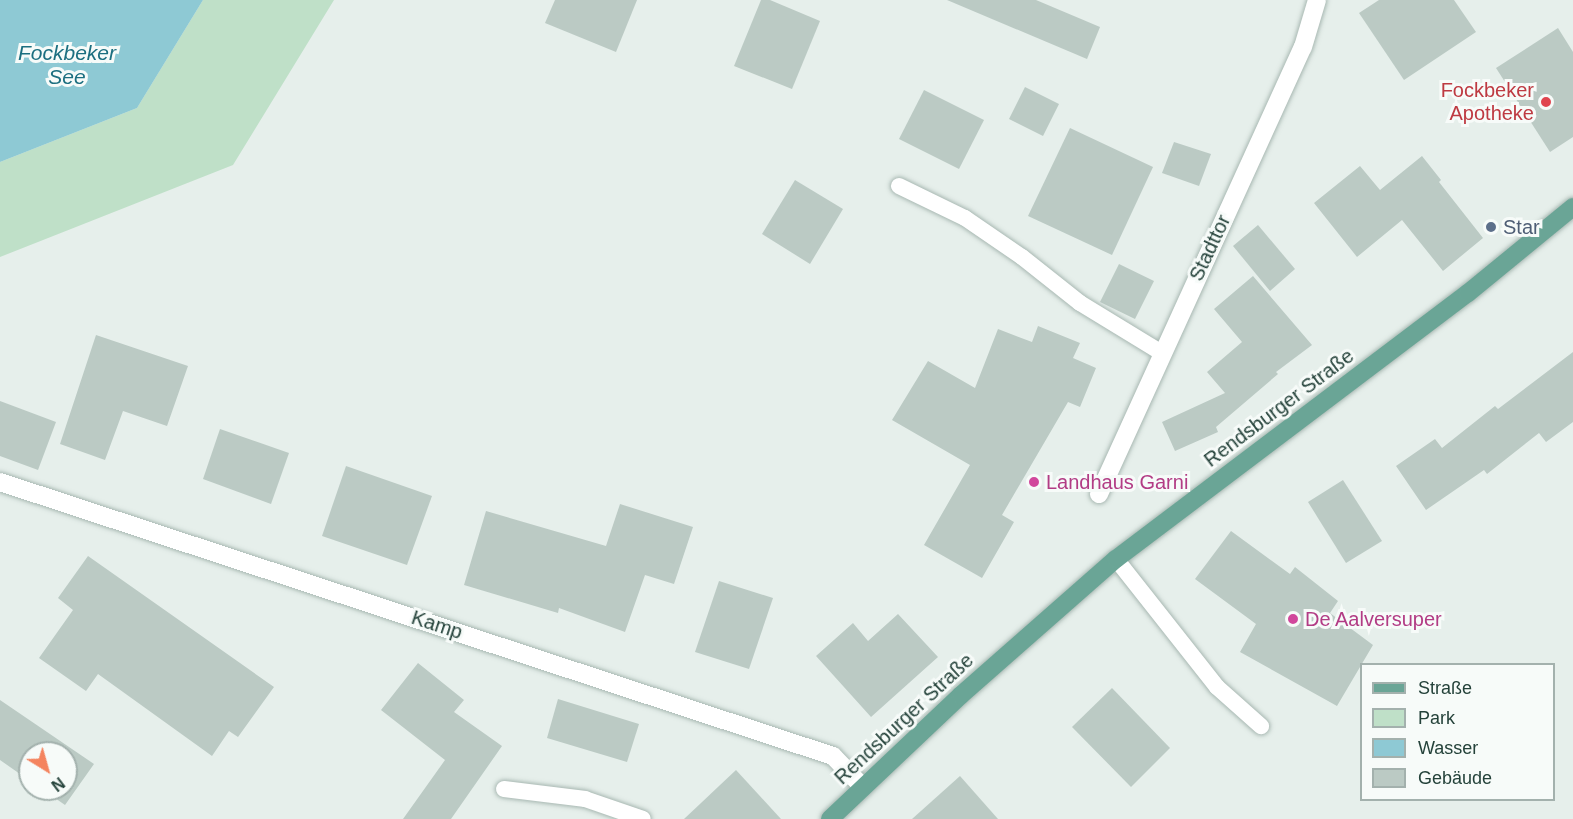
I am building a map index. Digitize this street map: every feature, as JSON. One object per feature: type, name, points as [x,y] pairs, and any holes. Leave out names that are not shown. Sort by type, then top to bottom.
[{"type":"main road","name":"Rendsburger Straße","points":[[830,819],[862,786],[1116,559],[1468,293],[1573,207]]},
{"type":"street","name":"Stadttor","points":[[1099,494],[1303,47],[1317,0]]},
{"type":"street","name":"Kamp","points":[[0,482],[833,756],[862,786]]},
{"type":"lane","points":[[899,186],[965,218],[1022,257],[1080,303],[1162,353]]},
{"type":"lane","points":[[1116,559],[1217,687],[1261,726]]},
{"type":"lane","points":[[504,789],[585,799],[643,819]]},
{"type":"green space","points":[[203,0],[334,0],[233,165],[0,257],[0,162],[137,108]]},
{"type":"water","name":"Fockbeker See","points":[[0,0],[203,0],[137,108],[0,162]]},
{"type":"building","points":[[555,0],[637,0],[616,52],[545,23]]},
{"type":"building","points":[[761,0],[770,0],[820,21],[792,89],[734,66]]},
{"type":"building","points":[[947,0],[1036,0],[1100,27],[1087,59]]},
{"type":"building","points":[[1379,0],[1454,0],[1476,32],[1404,80],[1359,13]]},
{"type":"building","name":"Fockbeker Apotheke","points":[[1558,28],[1573,52],[1573,137],[1550,152],[1496,68]]},
{"type":"building","points":[[1025,87],[1059,104],[1043,136],[1009,119]]},
{"type":"building","points":[[924,90],[984,120],[959,169],[899,139]]},
{"type":"building","points":[[1070,128],[1153,167],[1112,255],[1028,216]]},
{"type":"building","points":[[1174,142],[1211,154],[1199,186],[1162,173]]},
{"type":"building","points":[[1422,156],[1441,180],[1439,182],[1483,238],[1443,271],[1402,220],[1357,257],[1314,203],[1360,166],[1380,190]]},
{"type":"building","points":[[795,180],[843,209],[810,264],[762,234]]},
{"type":"building","points":[[1258,225],[1295,269],[1270,291],[1233,246]]},
{"type":"building","points":[[1119,264],[1154,281],[1135,319],[1100,302]]},
{"type":"building","points":[[1253,276],[1312,345],[1276,372],[1278,374],[1216,427],[1218,432],[1175,451],[1162,422],[1225,393],[1207,372],[1242,342],[1214,309]]},
{"type":"building","points":[[1038,326],[1080,343],[1073,358],[1096,368],[1080,407],[1068,402],[1002,515],[1014,522],[982,578],[924,545],[970,465],[892,420],[928,361],[975,388],[998,329],[1032,342]]},
{"type":"building","points":[[96,335],[188,366],[167,426],[123,411],[105,460],[60,444]]},
{"type":"building","points":[[1573,352],[1573,422],[1546,442],[1539,433],[1487,474],[1484,470],[1426,510],[1396,466],[1435,439],[1442,448],[1495,406],[1498,409]]},
{"type":"building","points":[[0,401],[56,422],[38,470],[0,456]]},
{"type":"building","points":[[220,429],[289,453],[271,504],[203,479]]},
{"type":"building","points":[[346,466],[432,496],[407,565],[322,536]]},
{"type":"building","points":[[1343,480],[1382,541],[1346,563],[1308,502]]},
{"type":"building","points":[[620,504],[693,527],[674,584],[645,575],[625,632],[559,608],[558,613],[464,585],[486,511],[606,546]]},
{"type":"building","name":"De Aalversuper","points":[[1231,531],[1290,574],[1295,567],[1338,601],[1330,613],[1373,645],[1362,663],[1360,663],[1360,667],[1337,706],[1240,652],[1256,624],[1195,579]]},
{"type":"building","points":[[88,556],[274,687],[238,737],[229,731],[212,756],[98,674],[86,691],[39,658],[73,610],[58,598]]},
{"type":"building","points":[[719,581],[773,598],[749,669],[695,652]]},
{"type":"building","points":[[898,614],[938,657],[871,717],[816,656],[853,623],[868,641]]},
{"type":"building","points":[[418,663],[464,700],[454,712],[502,746],[451,819],[403,819],[445,760],[381,710]]},
{"type":"building","points":[[1112,688],[1170,748],[1131,787],[1072,727]]},
{"type":"building","points":[[558,699],[639,724],[627,762],[547,738]]},
{"type":"building","points":[[0,700],[60,741],[18,741],[18,773],[0,760]]},
{"type":"building","points":[[78,753],[94,764],[78,787]]},
{"type":"building","points":[[736,770],[781,819],[684,819]]},
{"type":"building","points":[[960,776],[998,819],[912,819]]},
{"type":"place","name":"Fockbeker Apotheke","points":[[1546,102]]},
{"type":"place","name":"Star","points":[[1491,227]]},
{"type":"place","name":"Landhaus Garni","points":[[1034,482]]},
{"type":"place","name":"De Aalversuper","points":[[1293,619]]}]
